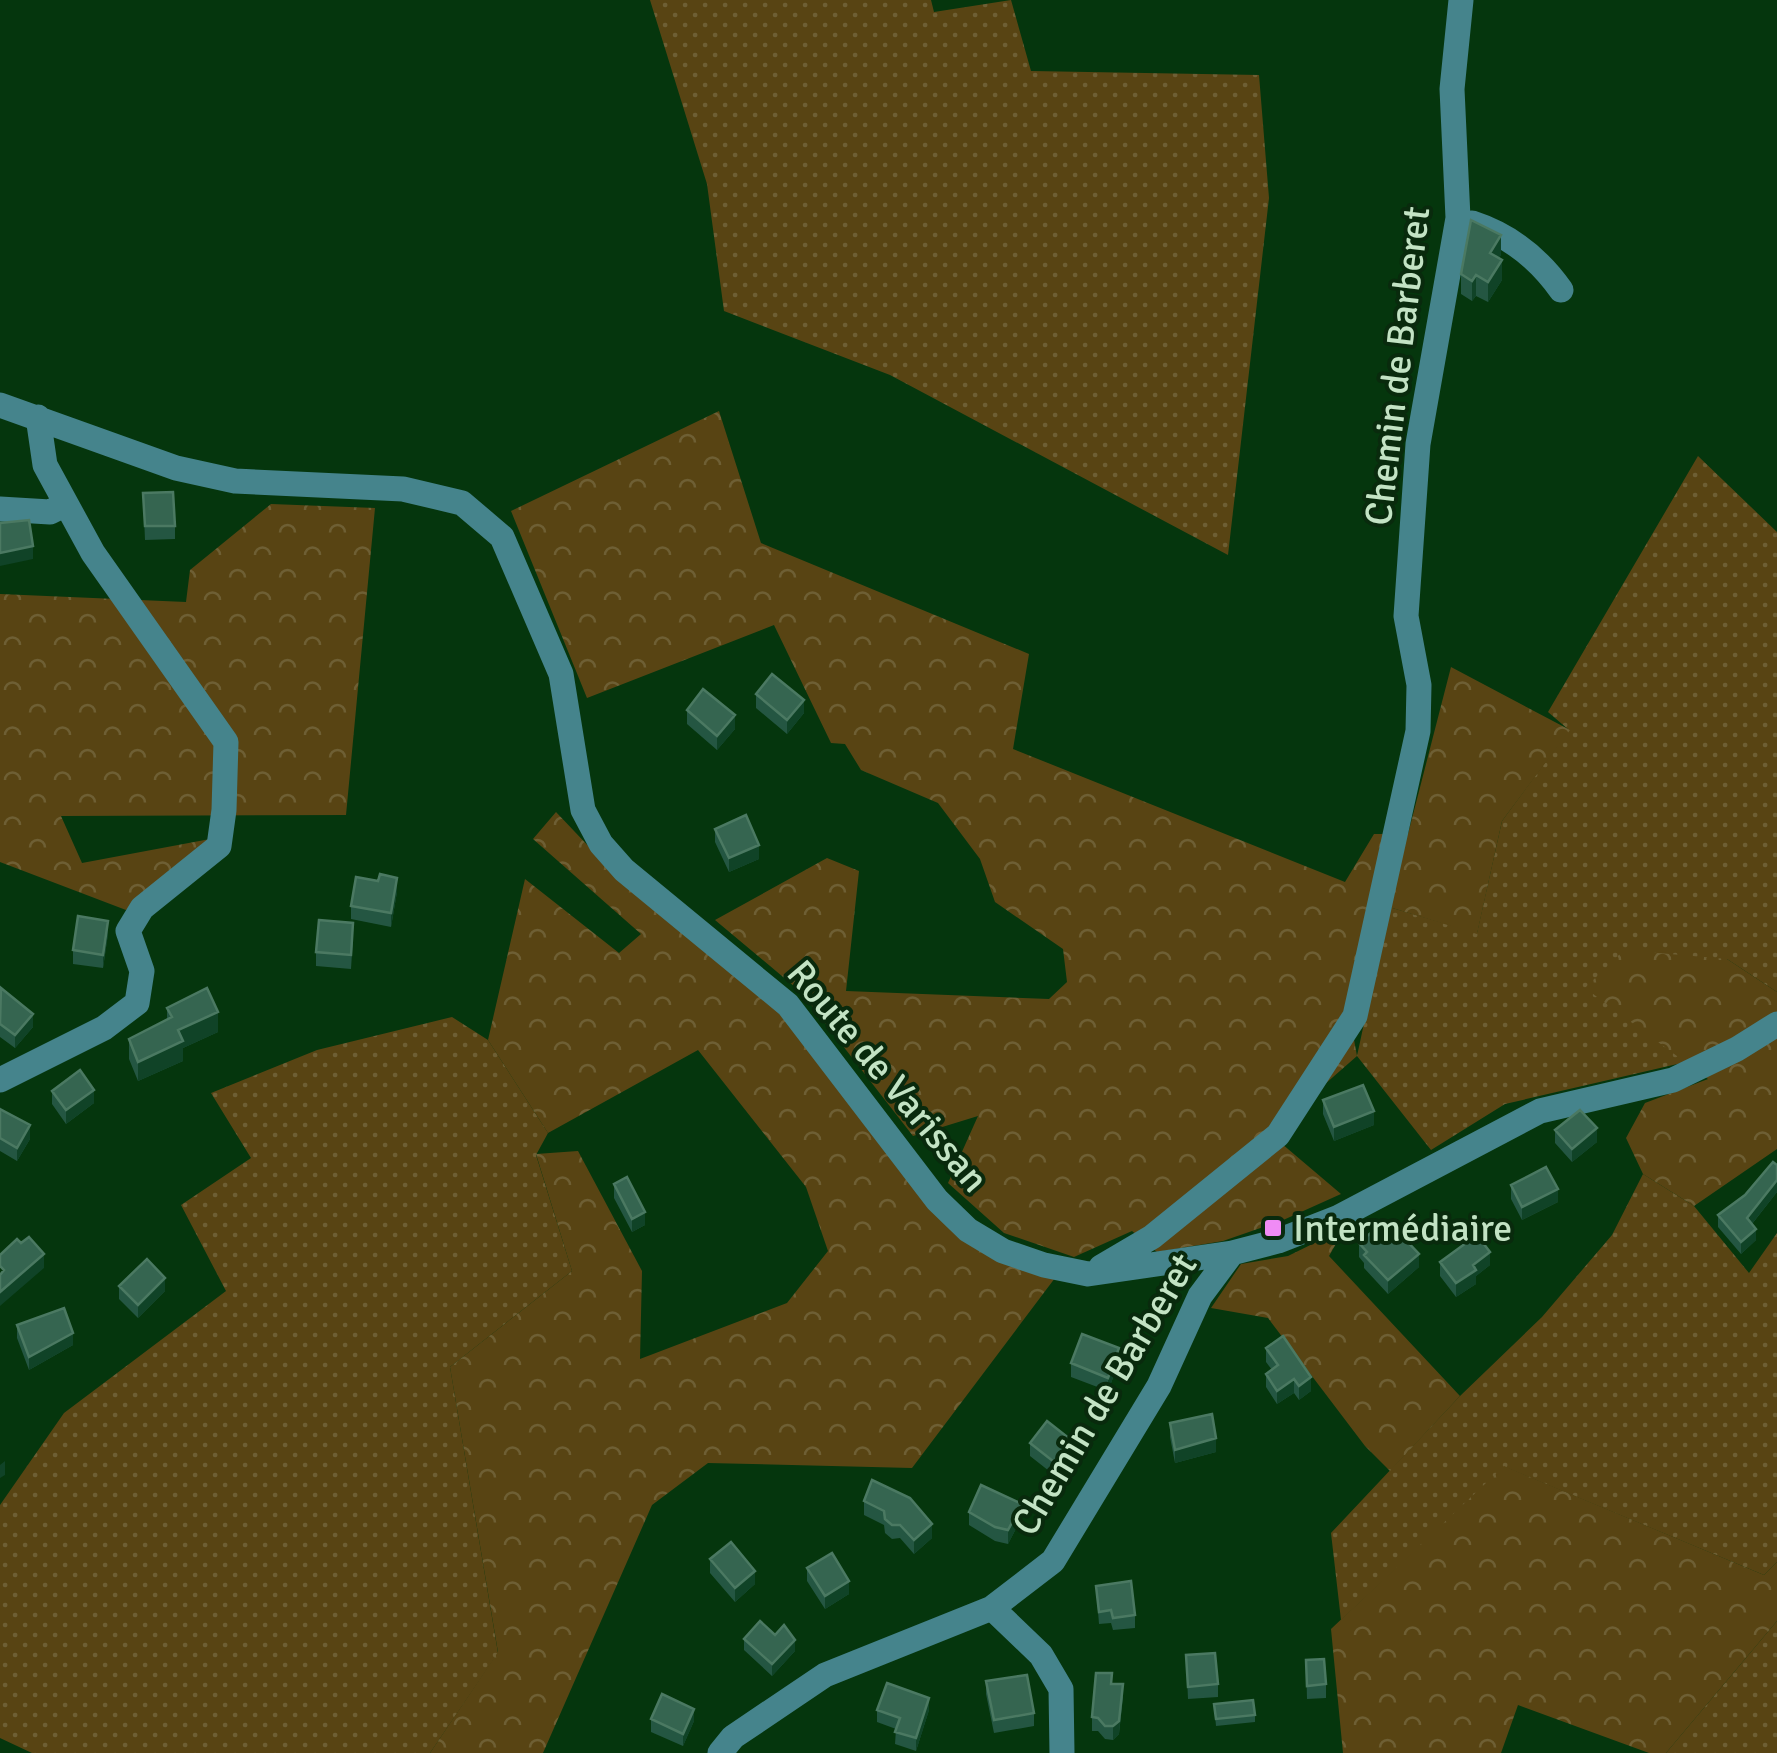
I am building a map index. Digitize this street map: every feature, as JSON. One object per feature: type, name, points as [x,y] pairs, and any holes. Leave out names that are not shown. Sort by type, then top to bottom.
[{"type":"street","name":"Chemin de Barberet","points":[[1088,1274],[1152,1237],[1278,1135],[1355,1016],[1418,730],[1418,685],[1406,616],[1418,444],[1458,218],[1452,89],[1461,0]]},
{"type":"street","points":[[1458,218],[1517,244],[1544,266],[1561,290]]},
{"type":"street","name":"Route de Varissan","points":[[0,404],[176,468],[235,481],[403,490],[462,503],[502,537],[561,674],[583,810],[601,844],[624,870],[788,1004],[937,1200],[968,1230],[1002,1251],[1088,1274],[1232,1253],[1278,1241],[1338,1218],[1540,1111],[1673,1080],[1777,1024]]},
{"type":"street","points":[[0,1080],[104,1028],[137,1003],[142,971],[128,931],[142,908],[219,846],[224,810],[226,742],[93,553],[45,465],[38,417]]},
{"type":"street","points":[[0,508],[50,512],[66,504]]},
{"type":"street","name":"Chemin de Barberet","points":[[720,1753],[733,1737],[825,1675],[992,1608],[1054,1561],[1159,1386],[1200,1296],[1232,1253]]},
{"type":"street","points":[[992,1608],[1041,1655],[1062,1689],[1062,1753]]},
{"type":"green space","points":[[650,0],[931,0],[934,12],[1011,0],[1031,71],[1259,75],[1269,198],[1228,555],[890,375],[724,311],[707,184]]},
{"type":"green space","points":[[719,411],[761,543],[1029,654],[1013,749],[1345,882],[1374,834],[1408,834],[1451,667],[1570,730],[1502,821],[1477,934],[1376,903],[1348,1007],[1357,1056],[1269,1133],[1341,1194],[1223,1241],[1157,1252],[1132,1231],[1074,1257],[1004,1233],[948,1183],[978,1116],[913,1136],[801,992],[715,920],[827,858],[859,871],[846,991],[1049,999],[1067,982],[1063,949],[995,902],[980,859],[938,803],[861,770],[845,744],[831,743],[774,625],[587,698],[511,511]]},
{"type":"green space","points":[[1698,456],[1777,532],[1777,992],[1727,959],[1686,1062],[1505,1104],[1431,1150],[1357,1056],[1389,907],[1477,933],[1502,821],[1569,730],[1548,712]]},
{"type":"green space","points":[[271,504],[375,508],[346,815],[61,816],[82,863],[210,839],[126,910],[0,862],[0,594],[186,602],[190,570]]},
{"type":"green space","points":[[556,812],[612,871],[779,1010],[930,1207],[1055,1278],[912,1468],[708,1463],[652,1505],[543,1753],[430,1753],[498,1652],[450,1367],[572,1271],[536,1154],[578,1151],[642,1271],[640,1359],[787,1303],[828,1251],[806,1187],[698,1050],[548,1133],[488,1040],[525,879],[619,953],[641,934],[533,839]]},
{"type":"green space","points":[[1624,950],[1727,959],[1777,992],[1777,1149],[1694,1206],[1643,1174],[1626,1138],[1645,1103],[1708,1079],[1585,988]]},
{"type":"green space","points":[[452,1017],[488,1040],[548,1133],[536,1155],[572,1271],[450,1367],[498,1653],[430,1753],[32,1753],[0,1738],[0,1505],[64,1413],[226,1291],[181,1205],[251,1158],[211,1093],[317,1050]]},
{"type":"green space","points":[[1643,1174],[1694,1206],[1749,1273],[1777,1233],[1777,1562],[1764,1575],[1505,1467],[1341,1620],[1331,1533],[1460,1396],[1542,1317],[1612,1235]]},
{"type":"green space","points":[[1345,1228],[1329,1256],[1460,1396],[1390,1471],[1365,1446],[1268,1318],[1211,1308],[1241,1264],[1288,1256]]},
{"type":"green space","points":[[1504,1466],[1764,1575],[1777,1562],[1777,1621],[1666,1753],[1649,1753],[1518,1705],[1501,1753],[1343,1753],[1331,1629]]},
{"type":"green space","points":[[1777,1621],[1777,1753],[1666,1753]]},
{"type":"building","points":[[1471,220],[1501,235],[1490,253],[1502,260],[1488,282],[1476,275],[1472,281],[1461,274]]},
{"type":"building","points":[[173,492],[175,526],[145,526],[143,493]]},
{"type":"building","points":[[29,520],[33,546],[0,553],[0,523]]},
{"type":"building","points":[[772,674],[804,700],[787,720],[756,694]]},
{"type":"building","points":[[703,689],[735,715],[717,736],[687,710]]},
{"type":"building","points":[[746,815],[759,845],[729,858],[715,829]]},
{"type":"building","points":[[380,874],[397,878],[391,913],[351,906],[356,877],[378,881]]},
{"type":"building","points":[[78,916],[108,921],[103,955],[73,950]]},
{"type":"building","points":[[319,920],[353,923],[351,955],[316,952]]},
{"type":"building","points":[[1,988],[33,1014],[15,1035],[0,1024]]},
{"type":"building","points":[[207,988],[218,1012],[178,1030],[183,1041],[138,1062],[129,1039],[172,1017],[167,1008]]},
{"type":"building","points":[[80,1070],[94,1090],[66,1110],[52,1091]]},
{"type":"building","points":[[1363,1085],[1374,1111],[1334,1127],[1323,1100]]},
{"type":"building","points":[[0,1109],[30,1125],[17,1148],[0,1138]]},
{"type":"building","points":[[1580,1110],[1597,1128],[1572,1149],[1555,1130]]},
{"type":"building","points":[[1773,1162],[1777,1165],[1777,1180],[1747,1218],[1756,1229],[1741,1242],[1718,1215],[1745,1195]]},
{"type":"building","points":[[1546,1167],[1558,1189],[1522,1207],[1511,1185]]},
{"type":"building","points":[[627,1177],[645,1212],[632,1219],[614,1184]]},
{"type":"building","points":[[1373,1231],[1380,1238],[1386,1234],[1391,1240],[1399,1233],[1419,1254],[1388,1280],[1364,1255],[1367,1252],[1359,1243]]},
{"type":"building","points":[[1477,1235],[1490,1252],[1473,1265],[1476,1270],[1456,1283],[1440,1262]]},
{"type":"building","points":[[29,1237],[44,1254],[0,1292],[0,1275],[4,1270],[0,1255],[17,1239],[21,1243]]},
{"type":"building","points":[[147,1259],[165,1278],[138,1305],[119,1286]]},
{"type":"building","points":[[64,1308],[73,1333],[29,1357],[17,1325]]},
{"type":"building","points":[[1082,1334],[1119,1348],[1108,1378],[1071,1363]]},
{"type":"building","points":[[1283,1336],[1311,1377],[1299,1386],[1294,1379],[1277,1391],[1266,1374],[1278,1365],[1266,1348]]},
{"type":"building","points":[[1212,1414],[1216,1438],[1175,1450],[1170,1423]]},
{"type":"building","points":[[1047,1421],[1080,1447],[1063,1469],[1030,1443]]},
{"type":"building","points":[[872,1480],[910,1498],[932,1524],[914,1540],[900,1525],[892,1525],[885,1519],[884,1511],[864,1501]]},
{"type":"building","points":[[981,1485],[1022,1504],[1008,1530],[969,1512]]},
{"type":"building","points":[[731,1542],[755,1571],[735,1588],[710,1559]]},
{"type":"building","points":[[832,1553],[849,1581],[825,1596],[807,1568]]},
{"type":"building","points":[[1131,1581],[1135,1615],[1113,1618],[1111,1610],[1099,1612],[1096,1586]]},
{"type":"building","points":[[760,1621],[775,1635],[784,1625],[795,1640],[772,1664],[744,1639]]},
{"type":"building","points":[[1215,1653],[1218,1684],[1188,1687],[1186,1655]]},
{"type":"building","points":[[1324,1659],[1326,1684],[1307,1686],[1306,1660]]},
{"type":"building","points":[[1096,1673],[1112,1673],[1111,1684],[1123,1684],[1119,1721],[1113,1726],[1105,1726],[1092,1717]]},
{"type":"building","points":[[1027,1675],[1034,1713],[994,1720],[986,1681]]},
{"type":"building","points":[[887,1683],[929,1698],[916,1738],[895,1732],[900,1718],[877,1710]]},
{"type":"building","points":[[662,1694],[694,1709],[683,1734],[651,1719]]},
{"type":"building","points":[[1253,1700],[1255,1715],[1216,1719],[1214,1704]]},
{"type":"place","name":"Intermédiaire","points":[[1273,1228]]}]
